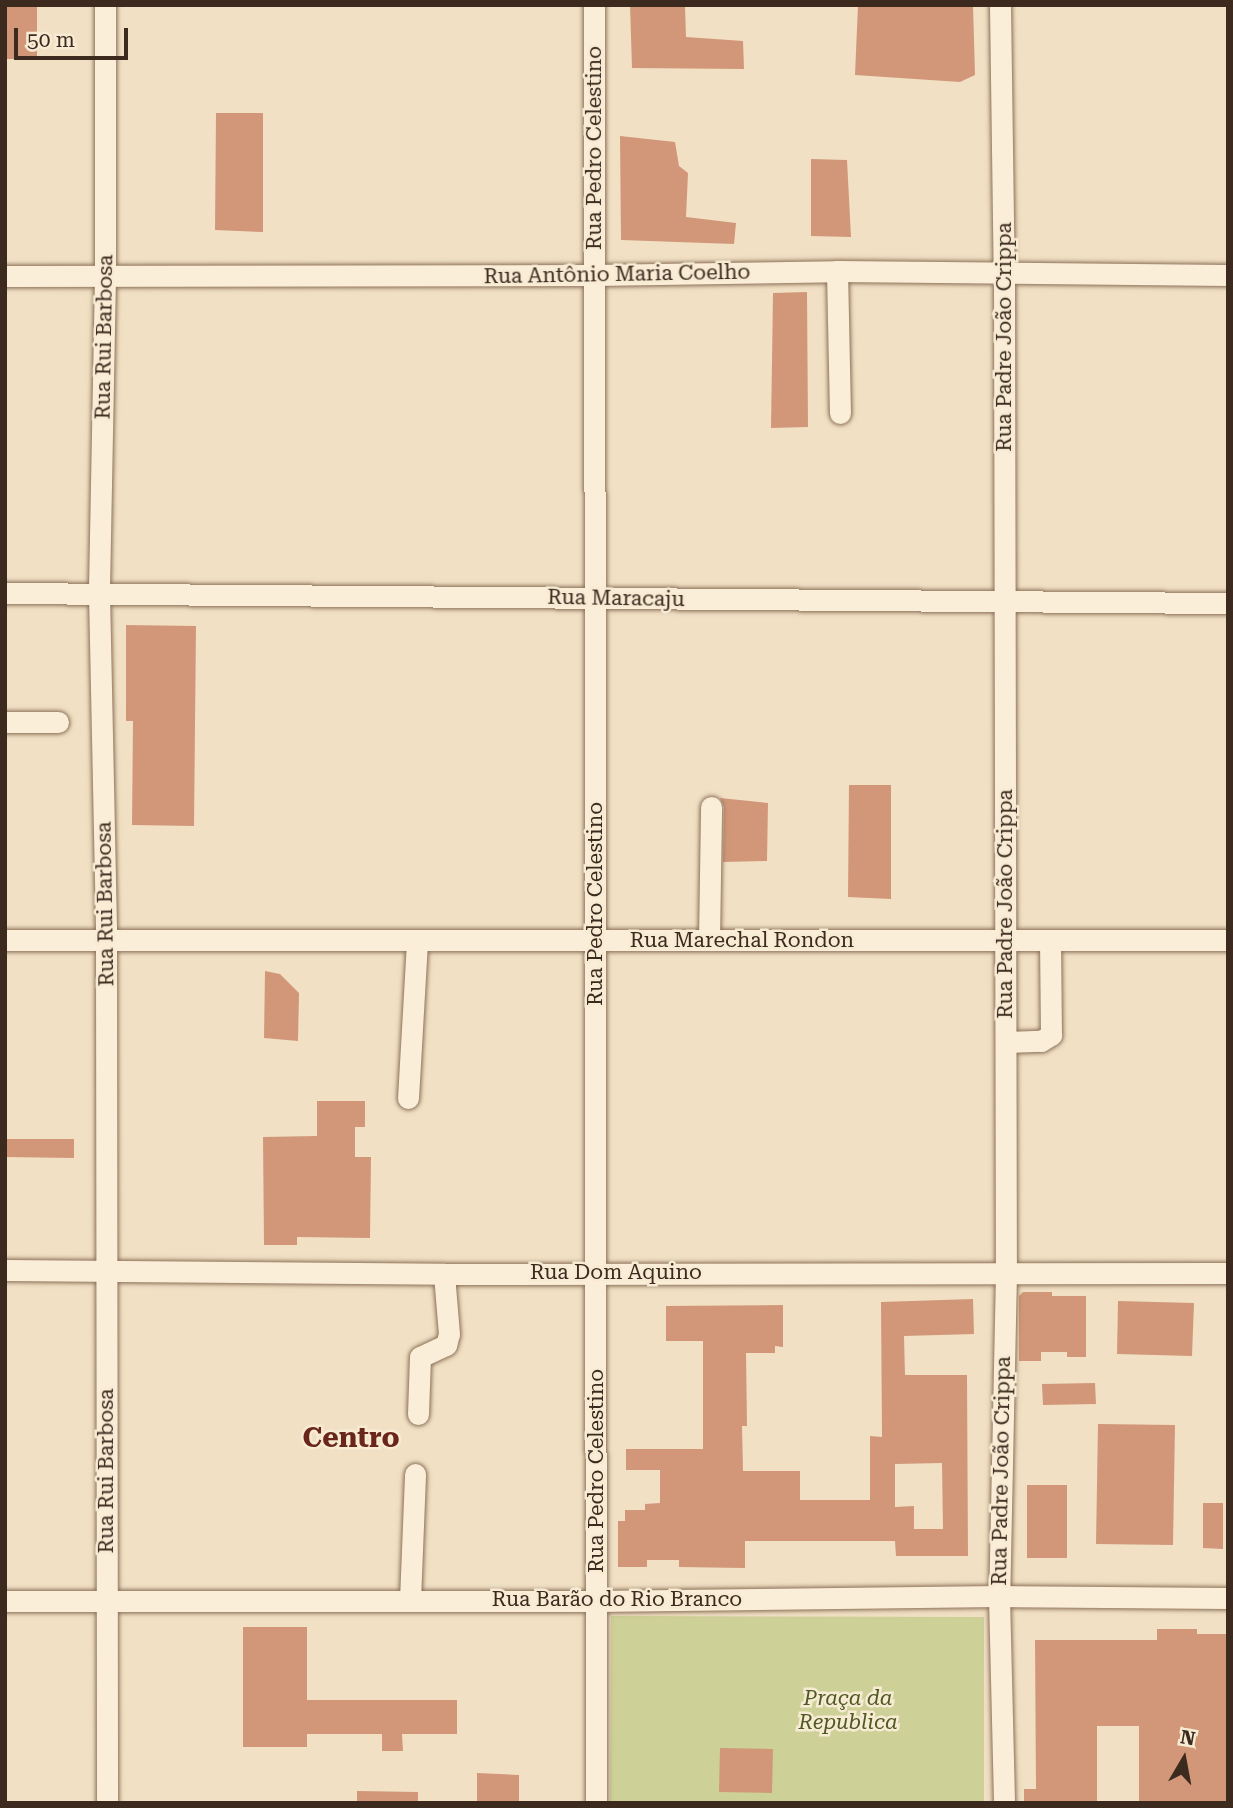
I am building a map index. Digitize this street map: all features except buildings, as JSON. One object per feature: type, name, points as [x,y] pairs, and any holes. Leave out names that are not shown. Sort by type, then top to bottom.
[{"type":"street","name":"Rua Rui Barbosa","points":[[105,5],[105,275],[99,593],[106,940],[107,1803]]},
{"type":"street","name":"Rua Pedro Celestino","points":[[594,5],[596,1803]]},
{"type":"street","name":"Rua Padre João Crippa","points":[[1000,5],[1004,275],[1006,1272],[999,1596],[1004,1803]]},
{"type":"street","name":"Rua Antônio Maria Coelho","points":[[5,276],[594,275],[836,271],[1004,275],[1228,275]]},
{"type":"street","points":[[836,271],[840,412]]},
{"type":"street","name":"Rua Maracaju","points":[[5,593],[1228,603]]},
{"type":"street","points":[[5,722],[58,722]]},
{"type":"street","points":[[709,940],[711,807]]},
{"type":"street","name":"Rua Marechal Rondon","points":[[5,940],[1228,940]]},
{"type":"street","points":[[408,1098],[417,940]]},
{"type":"street","points":[[1006,1042],[1041,1041],[1051,1035],[1050,940]]},
{"type":"street","name":"Rua Dom Aquino","points":[[5,1270],[1228,1273]]},
{"type":"street","points":[[418,1414],[420,1357],[446,1345],[449,1334],[444,1273]]},
{"type":"street","points":[[410,1600],[415,1474]]},
{"type":"street","name":"Rua Barão do Rio Branco","points":[[5,1601],[596,1601],[999,1596],[1228,1598]]},
{"type":"green space","name":"Praça da Republica","points":[[611,1616],[984,1617],[984,1803],[610,1803]]},
{"type":"district","name":"Centro","points":[[351,1438]]}]
